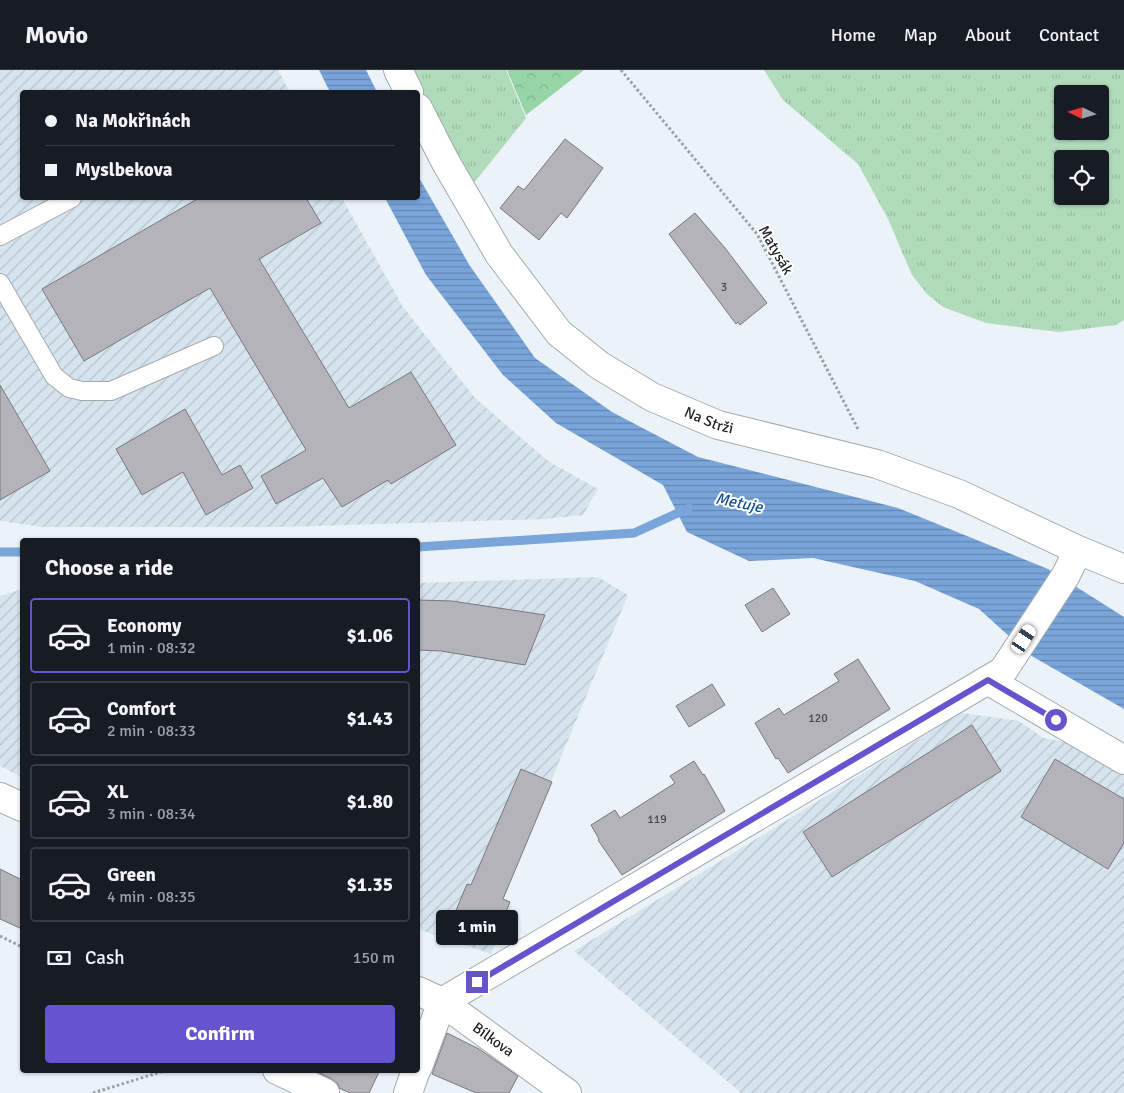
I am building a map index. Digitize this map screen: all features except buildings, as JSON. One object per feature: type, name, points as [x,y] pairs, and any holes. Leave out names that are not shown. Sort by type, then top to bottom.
[{"type":"street","points":[[398,70],[408,90]]},
{"type":"street","name":"Na Strži","points":[[420,112],[445,161],[499,254],[559,333],[599,365],[652,396],[718,425],[877,464],[958,494],[1078,550],[1124,569]]},
{"type":"street","points":[[420,1061],[442,1002],[996,676],[1066,575],[1078,550]]},
{"type":"street","points":[[996,676],[1124,760]]},
{"type":"street","points":[[0,797],[20,806]]},
{"type":"street","name":"Bílkova","points":[[420,991],[442,1002],[567,1093]]},
{"type":"street","points":[[283,1073],[325,1093]]},
{"type":"street","points":[[408,1093],[416,1073]]},
{"type":"lane","points":[[0,236],[68,200]]},
{"type":"lane","points":[[0,283],[54,376],[69,388],[94,392],[112,391],[214,346]]},
{"type":"path","name":"Matysák","points":[[621,70],[757,234],[877,464]]},
{"type":"path","points":[[0,936],[20,946]]},
{"type":"path","points":[[93,1093],[157,1073]]},
{"type":"shaded area","points":[[0,70],[278,70],[289,90],[20,90],[20,200],[343,200],[403,307],[475,398],[548,461],[598,489],[583,515],[545,519],[282,527],[43,527],[0,521]]},
{"type":"shaded area","points":[[598,577],[628,595],[502,900],[512,905],[491,954],[420,930],[420,583]]},
{"type":"shaded area","points":[[20,590],[20,776],[0,766],[0,596]]},
{"type":"shaded area","points":[[961,713],[1019,721],[1043,738],[1090,747],[1124,769],[1124,1093],[741,1093],[574,951]]},
{"type":"green space","points":[[412,70],[506,70],[526,118],[473,184],[464,176]]},
{"type":"green space","points":[[507,70],[584,70],[526,115]]},
{"type":"green space","points":[[764,70],[1124,70],[1124,320],[1116,325],[1059,332],[986,323],[943,307],[927,294],[912,275],[888,219],[858,164],[783,100]]},
{"type":"water","points":[[319,70],[366,70],[376,90],[329,90]]},
{"type":"water","name":"Metuje","points":[[420,179],[470,266],[535,358],[612,412],[698,457],[898,508],[1048,569],[1124,617],[1124,709],[1030,655],[979,609],[915,581],[813,558],[749,561],[687,532],[663,485],[556,423],[503,375],[426,275],[386,200],[420,200]]},
{"type":"waterway","points":[[420,547],[634,533],[689,508]]},
{"type":"waterway","points":[[0,552],[20,552]]},
{"type":"route","points":[[477,982],[988,680],[1056,720]]}]
